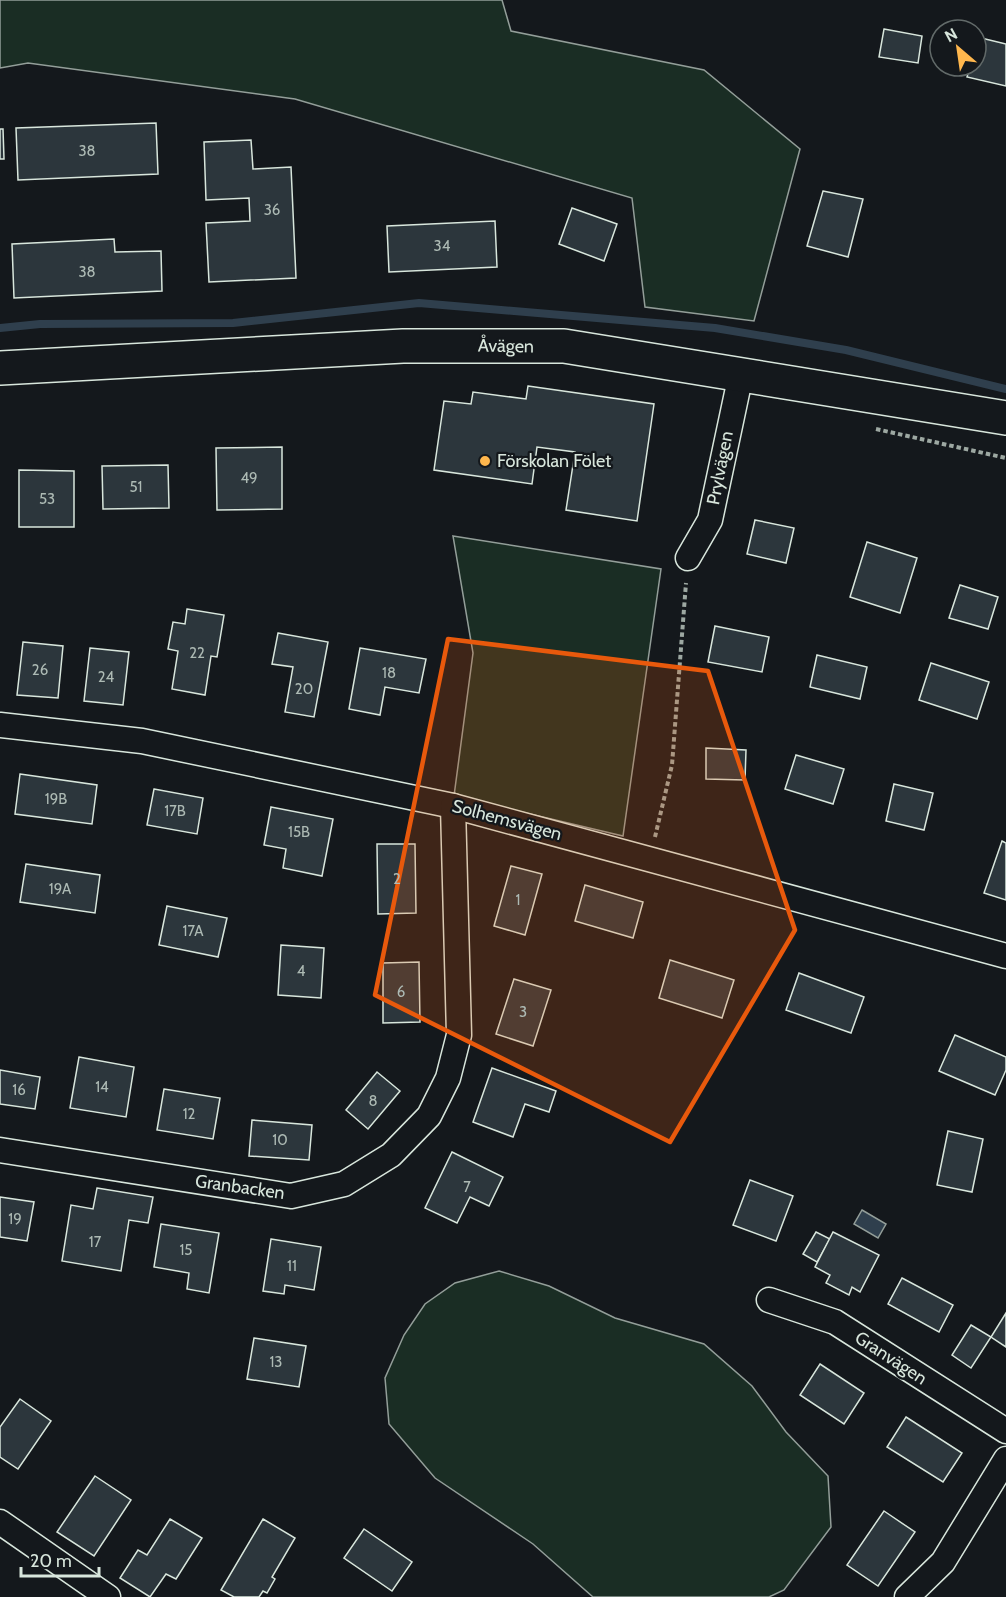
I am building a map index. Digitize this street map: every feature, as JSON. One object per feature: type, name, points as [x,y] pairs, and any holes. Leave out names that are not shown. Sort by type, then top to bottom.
[{"type":"street","name":"Åvägen","points":[[0,368],[404,346],[564,346],[1006,418]]},
{"type":"street","name":"Prylvägen","points":[[688,558],[710,520],[741,374]]},
{"type":"street","name":"Solhemsvägen","points":[[0,725],[142,741],[453,806],[1006,956]]},
{"type":"street","name":"Granbacken","points":[[0,1150],[291,1196],[344,1184],[391,1155],[429,1116],[448,1078],[459,1035],[453,806]]},
{"type":"street","name":"Granvägen","points":[[769,1300],[835,1322],[1006,1431]]},
{"type":"street","points":[[907,1597],[943,1562],[1006,1459]]},
{"type":"street","points":[[0,1522],[108,1597]]},
{"type":"path","points":[[870,428],[1006,458]]},
{"type":"path","points":[[650,858],[672,765],[688,558]]},
{"type":"highlighted area","points":[[448,639],[708,671],[795,930],[670,1142],[375,995]]},
{"type":"green space","points":[[0,0],[502,0],[511,31],[704,70],[800,149],[754,321],[645,307],[632,198],[295,99],[28,63],[0,68]]},
{"type":"green space","points":[[453,536],[661,569],[623,836],[454,796],[473,653]]},
{"type":"green space","points":[[499,1271],[549,1286],[615,1318],[704,1344],[752,1386],[786,1432],[828,1476],[831,1527],[784,1590],[769,1597],[593,1597],[533,1544],[435,1478],[389,1424],[385,1378],[404,1335],[425,1304],[455,1283]]},
{"type":"water","points":[[862,1210],[886,1224],[878,1238],[854,1224]]},
{"type":"building","points":[[884,29],[922,36],[918,63],[879,57]]},
{"type":"building","points":[[988,40],[1006,44],[1006,86],[971,78],[988,78]]},
{"type":"building","points":[[156,123],[158,174],[18,180],[16,128]]},
{"type":"building","points":[[0,129],[3,129],[4,159],[0,159]]},
{"type":"building","points":[[251,140],[253,169],[291,167],[296,278],[209,282],[206,223],[250,221],[249,198],[206,200],[204,142]]},
{"type":"building","points":[[823,191],[863,199],[848,257],[807,246]]},
{"type":"building","points":[[572,208],[617,224],[604,261],[559,244]]},
{"type":"building","points":[[495,221],[497,267],[389,272],[387,226]]},
{"type":"building","points":[[114,239],[115,252],[161,251],[162,291],[14,298],[12,244]]},
{"type":"building","name":"Förskolan Fölet","points":[[528,386],[654,404],[637,521],[566,510],[575,452],[537,447],[532,484],[434,470],[444,401],[471,404],[473,392],[526,399]]},
{"type":"building","points":[[282,447],[282,509],[217,510],[216,448]]},
{"type":"building","points":[[168,465],[169,508],[103,509],[102,466]]},
{"type":"building","points":[[19,470],[74,471],[74,527],[19,527]]},
{"type":"building","points":[[755,520],[794,528],[786,563],[747,554]]},
{"type":"building","points":[[867,542],[917,558],[900,613],[850,597]]},
{"type":"building","points":[[960,585],[998,597],[988,629],[949,618]]},
{"type":"building","points":[[187,609],[224,615],[217,657],[211,656],[205,695],[172,689],[178,651],[168,649],[173,622],[185,624]]},
{"type":"building","points":[[715,626],[769,637],[762,672],[708,662]]},
{"type":"building","points":[[278,633],[328,642],[314,717],[285,712],[293,667],[272,664]]},
{"type":"building","points":[[23,642],[63,646],[58,698],[17,695]]},
{"type":"building","points":[[90,648],[129,652],[123,705],[84,701]]},
{"type":"building","points":[[360,648],[426,659],[419,693],[385,687],[380,715],[349,709]]},
{"type":"building","points":[[817,655],[867,667],[860,699],[810,687]]},
{"type":"building","points":[[931,663],[989,682],[977,719],[919,700]]},
{"type":"building","points":[[706,748],[746,750],[745,780],[706,779]]},
{"type":"building","points":[[796,755],[844,769],[833,804],[785,789]]},
{"type":"building","points":[[20,774],[97,785],[92,824],[15,814]]},
{"type":"building","points":[[894,784],[933,793],[924,830],[886,821]]},
{"type":"building","points":[[154,789],[203,798],[197,834],[147,825]]},
{"type":"building","points":[[271,807],[333,819],[322,876],[283,868],[286,849],[264,845]]},
{"type":"building","points":[[1002,841],[1006,843],[1006,900],[984,893]]},
{"type":"building","points":[[377,844],[415,844],[416,913],[378,914]]},
{"type":"building","points":[[26,864],[100,875],[95,913],[20,902]]},
{"type":"building","points":[[511,866],[542,874],[525,935],[494,926]]},
{"type":"building","points":[[585,885],[643,902],[633,938],[575,921]]},
{"type":"building","points":[[167,906],[227,918],[218,957],[159,945]]},
{"type":"building","points":[[281,945],[324,948],[321,998],[278,995]]},
{"type":"building","points":[[670,960],[734,980],[722,1018],[659,998]]},
{"type":"building","points":[[419,962],[420,1022],[383,1023],[383,963]]},
{"type":"building","points":[[799,973],[864,997],[851,1033],[786,1010]]},
{"type":"building","points":[[514,979],[551,990],[533,1046],[496,1034]]},
{"type":"building","points":[[955,1035],[1006,1057],[1006,1070],[995,1095],[939,1071]]},
{"type":"building","points":[[79,1057],[134,1067],[126,1117],[70,1108]]},
{"type":"building","points":[[492,1068],[556,1091],[549,1112],[525,1104],[513,1137],[473,1122]]},
{"type":"building","points":[[0,1070],[40,1077],[35,1109],[0,1104]]},
{"type":"building","points":[[377,1072],[400,1091],[368,1129],[346,1110]]},
{"type":"building","points":[[164,1089],[220,1098],[213,1139],[157,1130]]},
{"type":"building","points":[[252,1120],[312,1125],[309,1160],[249,1156]]},
{"type":"building","points":[[948,1131],[983,1139],[972,1192],[937,1185]]},
{"type":"building","points":[[452,1152],[503,1177],[489,1206],[470,1197],[457,1223],[425,1208]]},
{"type":"building","points":[[750,1180],[793,1196],[776,1241],[733,1225]]},
{"type":"building","points":[[97,1188],[153,1197],[148,1223],[129,1220],[121,1271],[62,1261],[71,1205],[93,1209]]},
{"type":"building","points":[[0,1197],[34,1202],[27,1241],[0,1237]]},
{"type":"building","points":[[161,1224],[219,1233],[209,1293],[187,1289],[189,1273],[154,1267]]},
{"type":"building","points":[[816,1232],[830,1239],[817,1262],[803,1254]]},
{"type":"building","points":[[833,1232],[879,1255],[860,1292],[852,1287],[849,1295],[826,1283],[830,1275],[815,1267]]},
{"type":"building","points":[[271,1239],[321,1247],[314,1290],[285,1285],[284,1294],[263,1291]]},
{"type":"building","points":[[902,1278],[953,1305],[939,1332],[888,1304]]},
{"type":"building","points":[[1006,1313],[1006,1347],[991,1337]]},
{"type":"building","points":[[971,1325],[991,1337],[971,1368],[952,1355]]},
{"type":"building","points":[[254,1338],[306,1346],[299,1387],[247,1379]]},
{"type":"building","points":[[820,1364],[864,1393],[844,1424],[800,1395]]},
{"type":"building","points":[[20,1399],[51,1421],[18,1469],[0,1457],[0,1427]]},
{"type":"building","points":[[906,1417],[962,1453],[943,1482],[887,1447]]},
{"type":"building","points":[[95,1476],[131,1500],[94,1556],[57,1532]]},
{"type":"building","points":[[884,1511],[915,1532],[878,1586],[847,1565]]},
{"type":"building","points":[[170,1519],[202,1538],[176,1579],[166,1574],[150,1597],[120,1578],[138,1550],[147,1555]]},
{"type":"building","points":[[263,1519],[295,1538],[272,1577],[275,1579],[267,1593],[263,1591],[259,1597],[234,1597],[221,1590]]},
{"type":"building","points":[[364,1529],[412,1562],[392,1591],[344,1558]]},
{"type":"waterway","points":[[0,328],[40,324],[233,323],[419,303],[715,328],[846,350],[1006,389]]},
{"type":"place","name":"Förskolan Fölet","points":[[485,461]]}]
